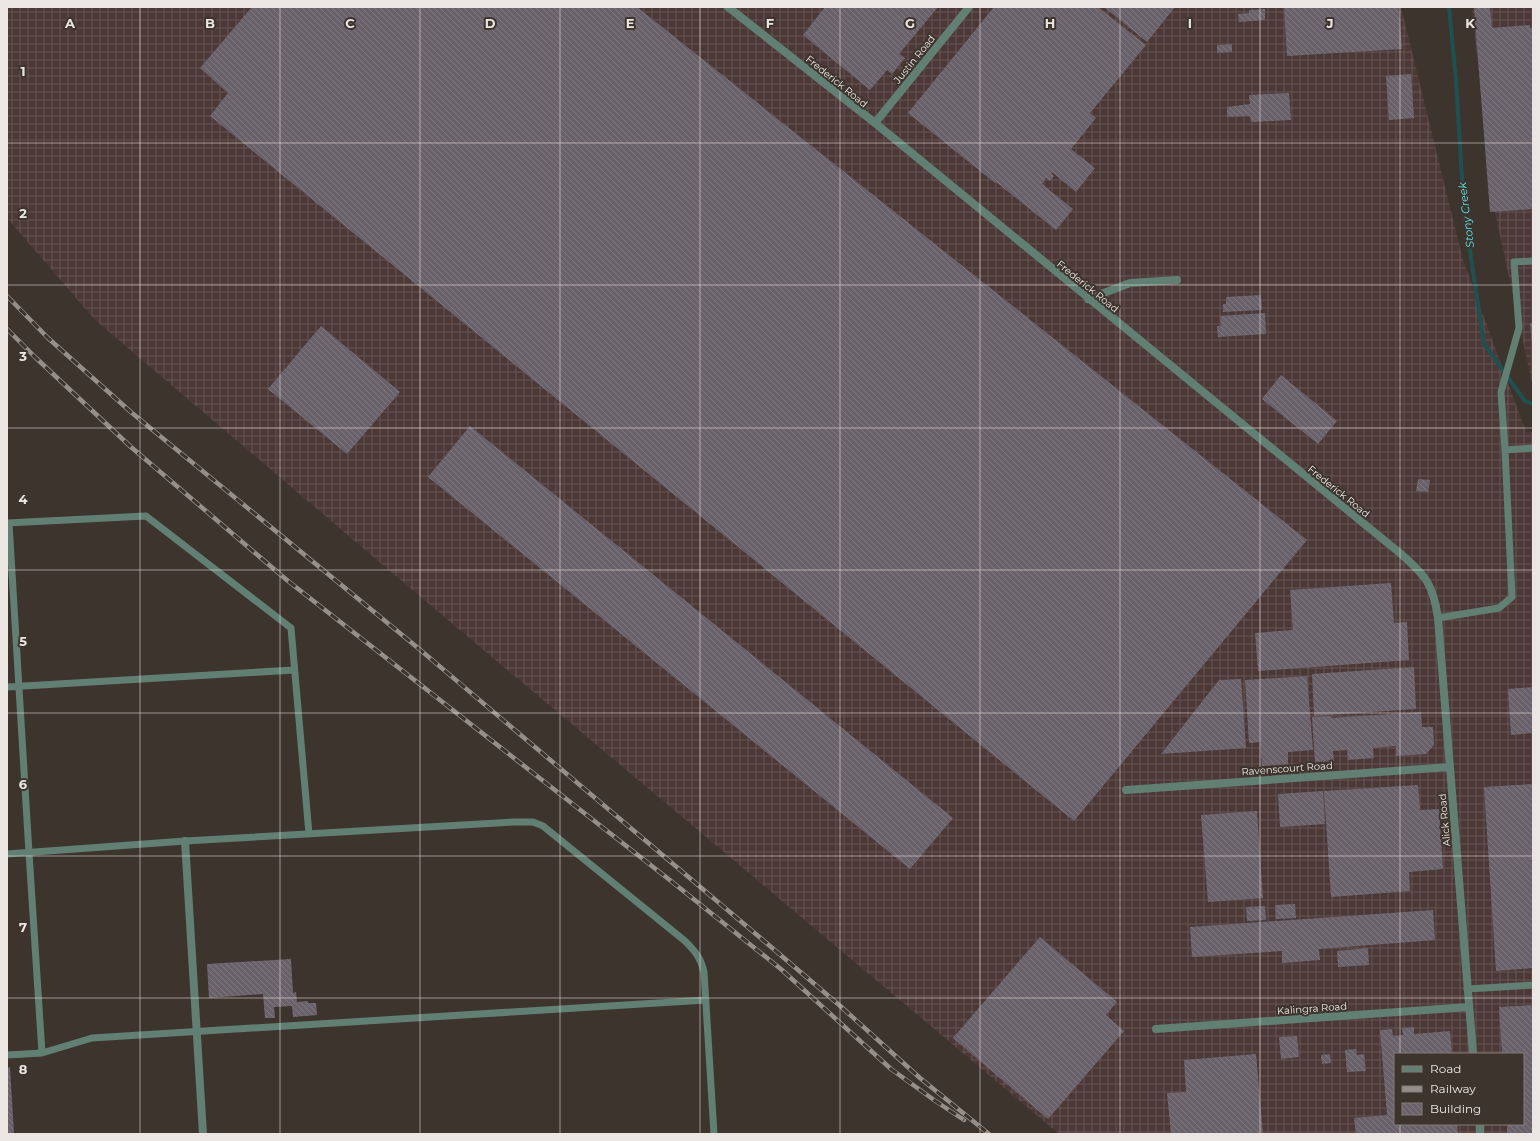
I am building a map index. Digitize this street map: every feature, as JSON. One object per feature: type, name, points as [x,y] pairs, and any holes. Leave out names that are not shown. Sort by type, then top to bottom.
[{"type":"street","name":"Frederick Road","points":[[728,7],[875,124],[1402,554],[1421,571],[1430,585]]},
{"type":"street","name":"Justin Road","points":[[875,124],[969,7]]},
{"type":"street","points":[[1088,298],[1130,283],[1177,280]]},
{"type":"street","name":"Alick Road","points":[[1430,585],[1435,597],[1438,618],[1473,1053]]},
{"type":"street","name":"Ravenscourt Road","points":[[1126,790],[1450,767]]},
{"type":"street","points":[[185,841],[203,1134]]},
{"type":"street","name":"Kalingra Road","points":[[1156,1029],[1469,1007]]},
{"type":"lane","points":[[1438,618],[1499,608],[1512,597],[1501,392],[1519,328],[1514,262],[1533,260]]},
{"type":"lane","points":[[1504,450],[1533,448]]},
{"type":"lane","points":[[42,1053],[8,523],[146,516],[291,628],[310,834]]},
{"type":"lane","points":[[7,687],[294,670]]},
{"type":"lane","points":[[7,854],[185,841],[533,822],[543,826],[685,941],[696,952],[702,962],[706,1000],[714,1134]]},
{"type":"lane","points":[[1467,989],[1533,985]]},
{"type":"lane","points":[[7,1056],[42,1053],[92,1038],[706,1000]]},
{"type":"shaded area","points":[[7,7],[1401,7],[1463,260],[1526,432],[1533,432],[1533,1134],[1059,1134],[404,583],[95,320],[7,218]]},
{"type":"shaded area","points":[[1472,7],[1533,7],[1533,383],[1491,194]]},
{"type":"building","points":[[252,7],[637,7],[1307,540],[1074,821],[210,116],[228,93],[200,68]]},
{"type":"building","points":[[825,7],[938,7],[899,54],[905,58],[892,74],[887,70],[870,90],[803,35]]},
{"type":"building","points":[[994,7],[1098,7],[1146,45],[1090,113],[1096,118],[1071,149],[1095,168],[1076,192],[1052,172],[1051,173],[1054,176],[1050,181],[1046,178],[1042,184],[1073,209],[1056,230],[908,113]]},
{"type":"building","points":[[1104,7],[1175,7],[1147,42]]},
{"type":"building","points":[[1284,7],[1399,7],[1402,49],[1287,56]]},
{"type":"building","points":[[1474,7],[1490,7],[1492,28],[1530,25],[1530,28],[1533,27],[1533,209],[1490,212]]},
{"type":"building","points":[[1265,9],[1265,20],[1239,22],[1238,14],[1249,13],[1249,10]]},
{"type":"building","points":[[1232,44],[1232,52],[1217,53],[1217,45]]},
{"type":"building","points":[[1411,74],[1414,118],[1389,120],[1386,76]]},
{"type":"building","points":[[1289,93],[1291,120],[1251,122],[1250,116],[1227,117],[1227,107],[1250,104],[1249,95]]},
{"type":"building","points":[[1261,295],[1262,310],[1223,312],[1223,304],[1226,304],[1226,297]]},
{"type":"building","points":[[1265,313],[1266,334],[1218,337],[1217,326],[1221,326],[1220,316]]},
{"type":"building","points":[[1530,323],[1533,323],[1533,345],[1532,345]]},
{"type":"building","points":[[321,326],[400,392],[347,454],[268,389]]},
{"type":"building","points":[[1281,375],[1337,421],[1318,444],[1262,399]]},
{"type":"building","points":[[470,426],[953,818],[910,869],[428,477]]},
{"type":"building","points":[[1418,479],[1430,480],[1428,492],[1416,491]]},
{"type":"building","points":[[1391,583],[1394,623],[1407,622],[1409,660],[1258,671],[1255,633],[1293,630],[1290,590]]},
{"type":"building","points":[[1414,667],[1416,709],[1314,716],[1312,674]]},
{"type":"building","points":[[1307,676],[1313,750],[1288,752],[1288,764],[1262,766],[1260,742],[1249,743],[1245,680]]},
{"type":"building","points":[[1241,679],[1246,748],[1161,754],[1219,680]]},
{"type":"building","points":[[1533,687],[1533,733],[1511,735],[1508,689]]},
{"type":"building","points":[[1421,712],[1422,727],[1433,727],[1434,745],[1426,754],[1396,756],[1396,746],[1373,748],[1374,758],[1348,760],[1347,750],[1333,751],[1334,761],[1315,762],[1312,717],[1330,716],[1331,718]]},
{"type":"building","points":[[1533,784],[1533,968],[1496,971],[1484,787]]},
{"type":"building","points":[[1418,785],[1420,810],[1439,809],[1443,869],[1409,872],[1410,891],[1331,897],[1324,791]]},
{"type":"building","points":[[1323,791],[1325,824],[1280,827],[1278,794]]},
{"type":"building","points":[[1257,811],[1263,898],[1208,902],[1201,815]]},
{"type":"building","points":[[1295,904],[1296,918],[1276,919],[1275,905]]},
{"type":"building","points":[[1265,906],[1266,920],[1247,921],[1246,907]]},
{"type":"building","points":[[1433,910],[1435,940],[1319,949],[1320,960],[1282,963],[1282,951],[1192,957],[1190,927]]},
{"type":"building","points":[[1040,937],[1117,1002],[1106,1015],[1124,1031],[1048,1119],[953,1038]]},
{"type":"building","points":[[1368,948],[1369,965],[1338,967],[1337,951]]},
{"type":"building","points":[[291,959],[293,993],[296,992],[297,1002],[308,1001],[308,1003],[316,1003],[317,1015],[293,1017],[292,1006],[274,1007],[275,1018],[265,1018],[263,994],[209,998],[207,964]]},
{"type":"building","points":[[1533,1005],[1533,1134],[1507,1134],[1507,1125],[1524,1125],[1524,1053],[1502,1053],[1499,1007]]},
{"type":"building","points":[[1414,1027],[1414,1034],[1450,1031],[1452,1053],[1394,1053],[1394,1125],[1457,1125],[1458,1134],[1356,1134],[1354,1118],[1387,1115],[1380,1030],[1392,1029],[1393,1036],[1403,1035],[1402,1028]]},
{"type":"building","points":[[1297,1036],[1299,1057],[1281,1059],[1279,1037]]},
{"type":"building","points":[[1356,1049],[1357,1055],[1364,1054],[1366,1071],[1347,1072],[1345,1050]]},
{"type":"building","points":[[1256,1054],[1263,1134],[1171,1134],[1167,1093],[1186,1092],[1184,1060]]},
{"type":"building","points":[[1330,1054],[1331,1063],[1322,1064],[1321,1055]]},
{"type":"building","points":[[10,1067],[14,1134],[7,1134],[7,1068]]},
{"type":"waterway","name":"Stony Creek","points":[[1449,7],[1456,80],[1464,211],[1484,344],[1525,401],[1533,404]]},
{"type":"railway","points":[[7,296],[48,338],[132,413],[418,648],[838,1004],[920,1078],[989,1134]]},
{"type":"railway","points":[[7,329],[131,447],[288,581],[671,881],[782,970],[891,1069],[964,1120]]}]
